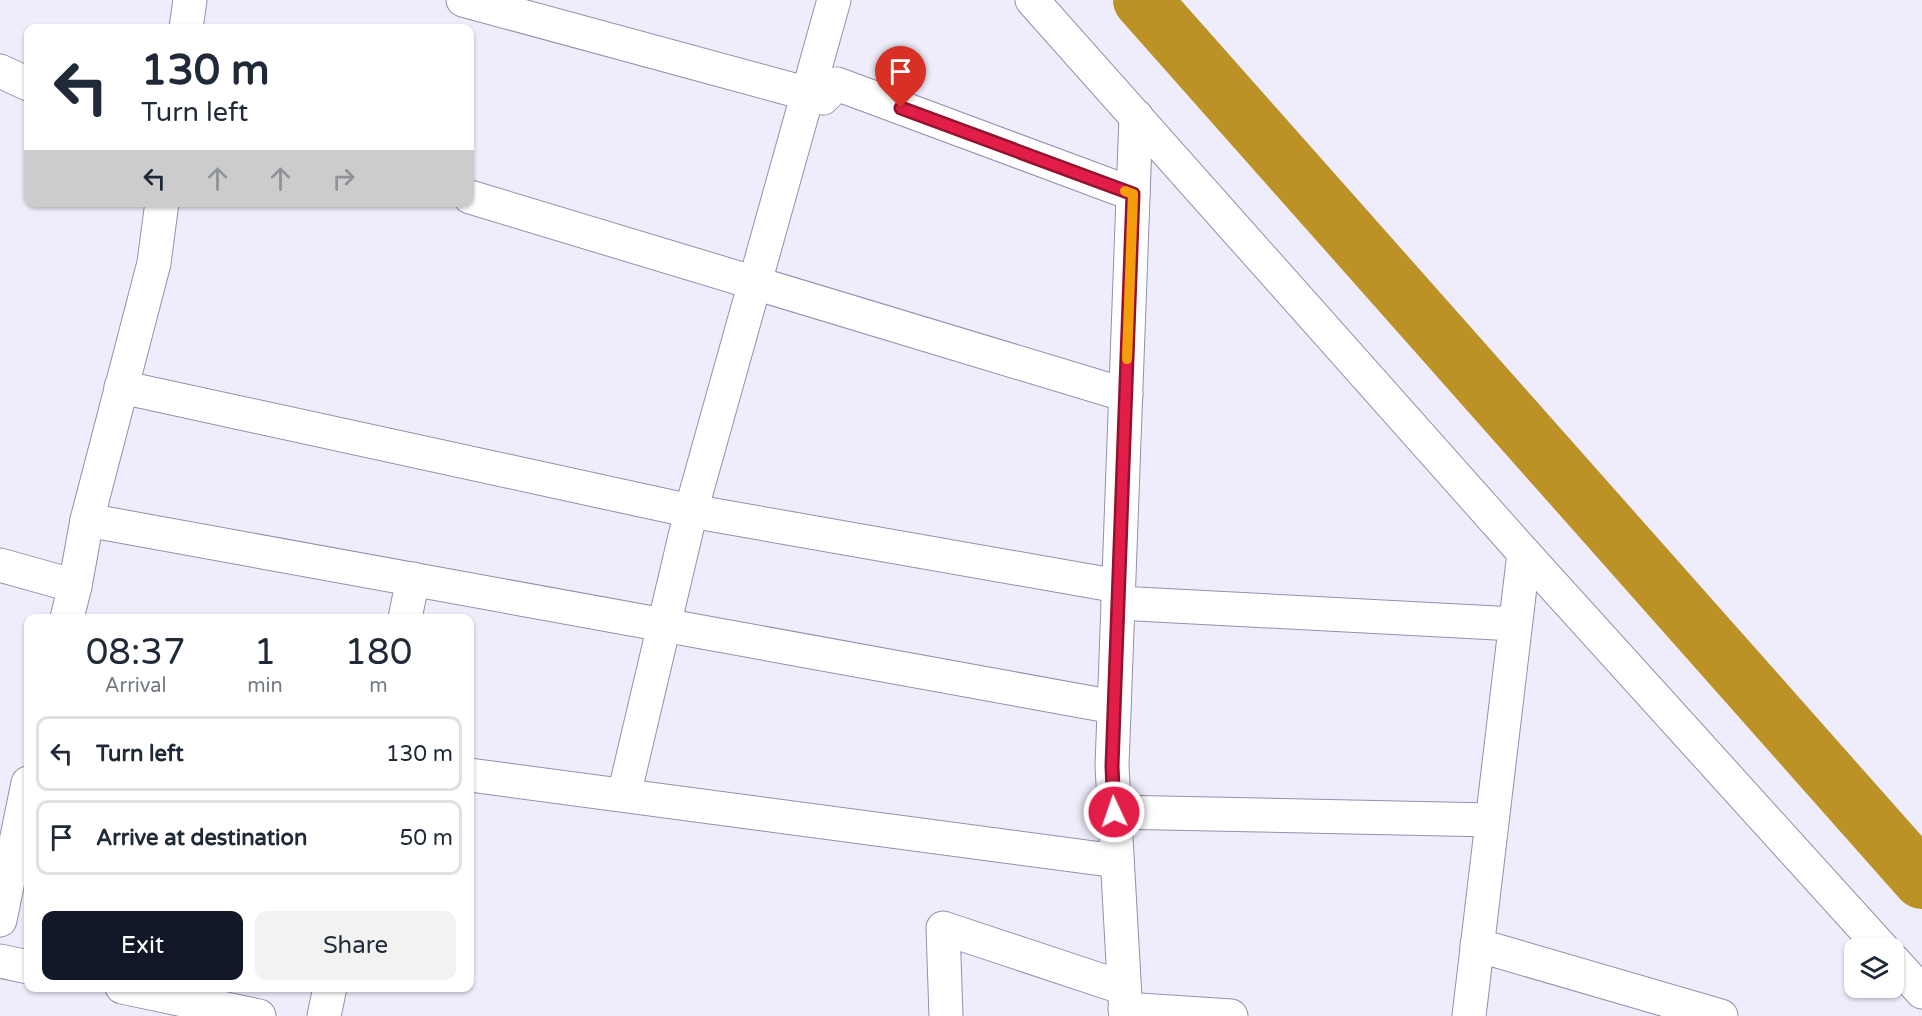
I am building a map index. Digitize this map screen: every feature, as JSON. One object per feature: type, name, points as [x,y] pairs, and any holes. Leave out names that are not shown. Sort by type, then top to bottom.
[{"type":"street","points":[[187,24],[190,0]]},
{"type":"street","points":[[463,0],[823,98],[837,84],[1133,194]]},
{"type":"street","points":[[624,795],[691,511],[834,0]]},
{"type":"street","points":[[1032,0],[1524,553],[1873,938]]},
{"type":"street","points":[[0,72],[24,82]]},
{"type":"street","points":[[1125,1005],[1112,766],[1136,116]]},
{"type":"street","points":[[474,198],[1126,395]]},
{"type":"street","points":[[68,614],[87,520],[154,263],[161,207]]},
{"type":"street","points":[[121,387],[691,511],[1118,595],[1515,624]]},
{"type":"street","points":[[87,520],[1114,707]]},
{"type":"street","points":[[1469,1016],[1524,553]]},
{"type":"street","points":[[0,565],[75,586]]},
{"type":"street","points":[[406,614],[413,579]]},
{"type":"street","points":[[474,776],[1117,861]]},
{"type":"street","points":[[0,920],[24,803]]},
{"type":"street","points":[[1114,812],[1492,820]]},
{"type":"street","points":[[946,1016],[943,928],[1125,1005],[1231,1016]]},
{"type":"street","points":[[1478,945],[1721,1016]]},
{"type":"street","points":[[0,961],[24,966]]},
{"type":"street","points":[[1904,972],[1922,992]]},
{"type":"street","points":[[146,992],[259,1016]]},
{"type":"street","points":[[324,1016],[329,992]]},
{"type":"waterway","points":[[1142,0],[1922,880]]},
{"type":"slow traffic","points":[[1125,191],[1133,194],[1127,359]]},
{"type":"route","points":[[901,108],[1133,194],[1112,766],[1114,812]]}]
